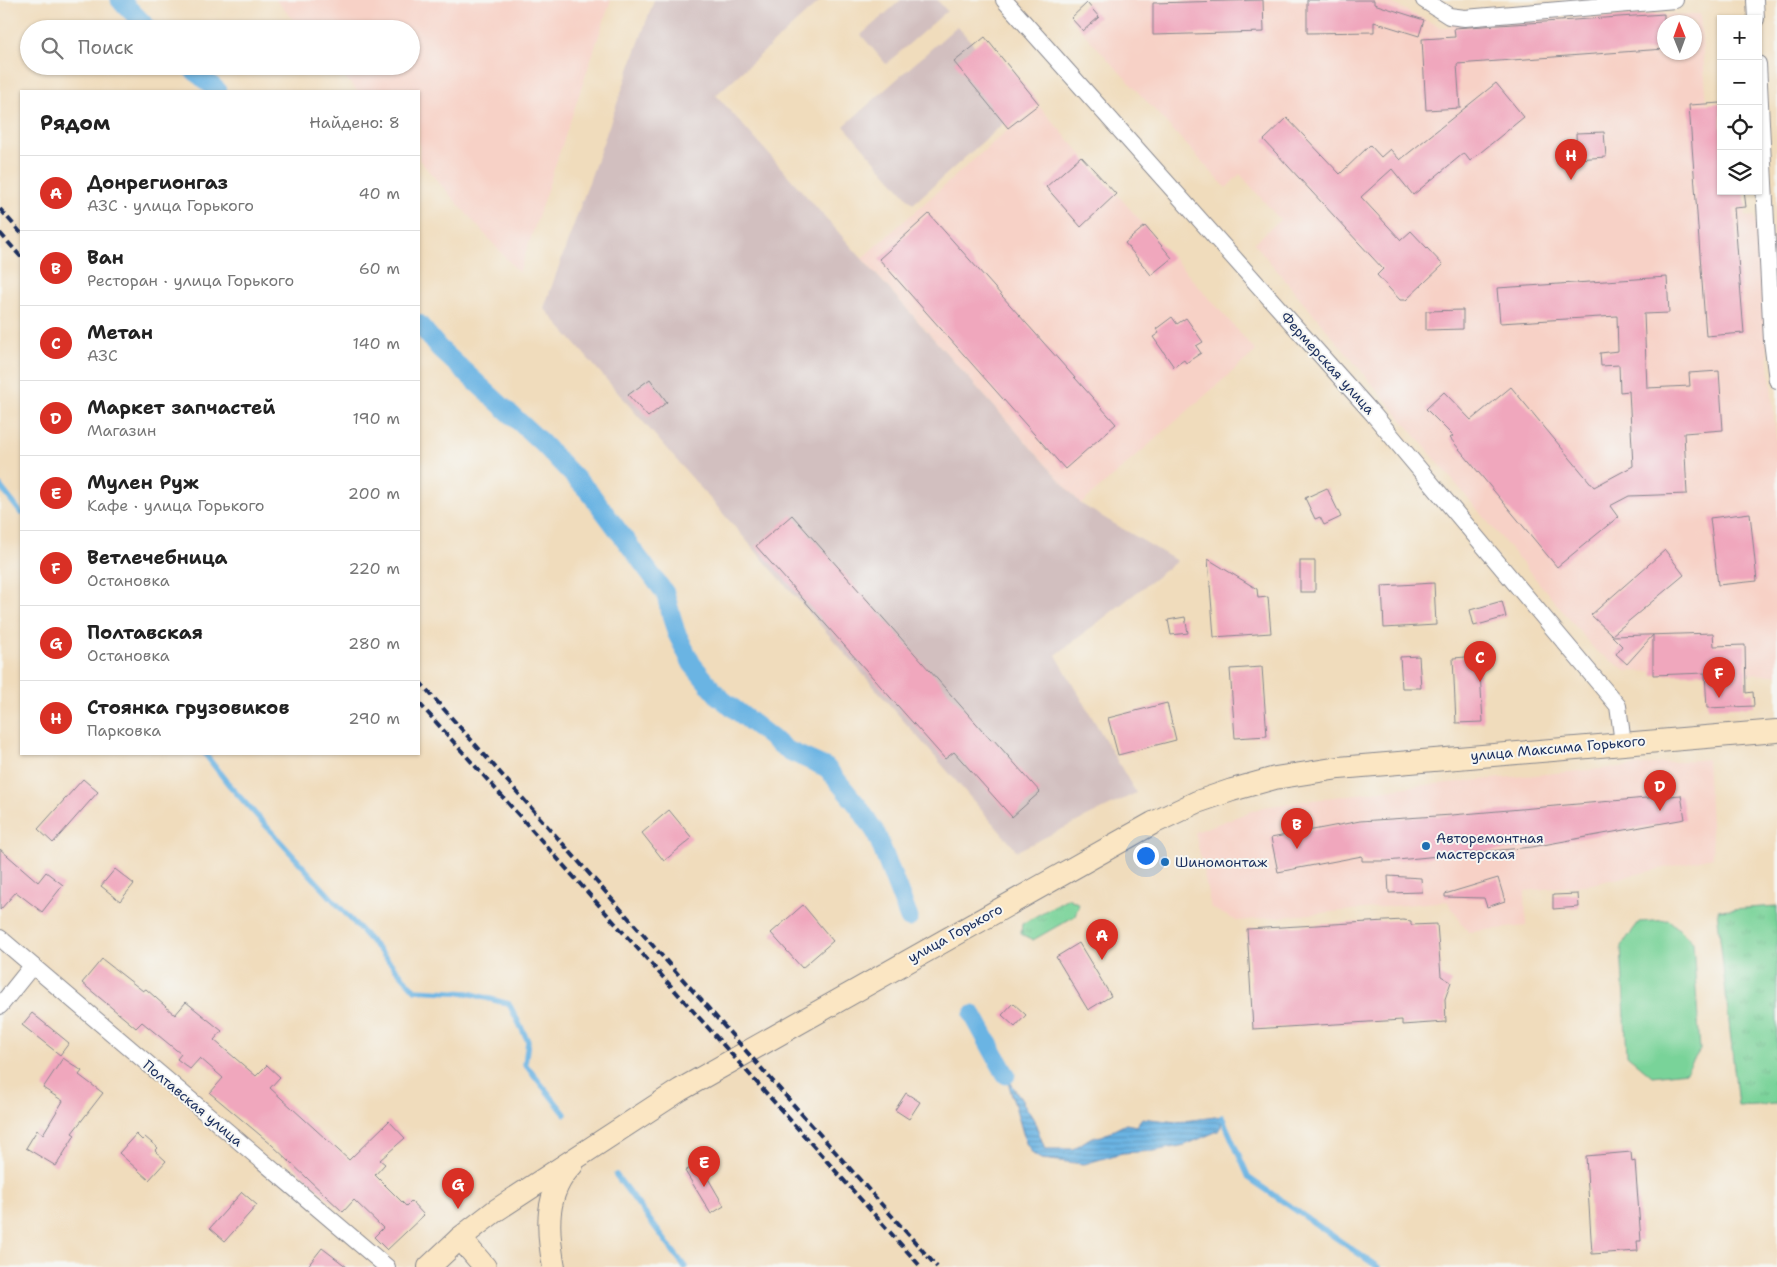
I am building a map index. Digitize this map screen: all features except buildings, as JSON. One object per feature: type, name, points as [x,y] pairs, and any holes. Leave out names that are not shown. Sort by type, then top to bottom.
[{"type":"main road","name":"улица Максима Горького","points":[[1339,768],[1777,731]]},
{"type":"main road","name":"улица Горького","points":[[591,1146],[680,1090],[753,1048],[1153,823],[1197,802],[1232,790],[1275,778],[1339,768]]},
{"type":"main road","points":[[429,1267],[460,1238],[495,1211],[591,1146]]},
{"type":"main road","points":[[554,1267],[549,1231],[549,1209],[553,1192],[566,1171],[591,1146]]},
{"type":"main road","points":[[460,1238],[485,1267]]},
{"type":"street","name":"Фермерская улица","points":[[1004,0],[1373,414],[1618,706],[1623,743]]},
{"type":"street","points":[[1424,0],[1449,16],[1464,18],[1675,0]]},
{"type":"street","points":[[1755,0],[1756,15]]},
{"type":"street","points":[[1760,105],[1772,341],[1777,380]]},
{"type":"street","name":"Полтавская улица","points":[[0,938],[387,1267]]},
{"type":"street","points":[[0,1006],[32,966]]},
{"type":"shaded area","points":[[276,0],[611,0],[519,273],[420,161],[420,90],[356,90],[343,75],[420,75],[420,20],[293,20]]},
{"type":"shaded area","points":[[654,0],[821,0],[716,95],[1081,504],[1177,561],[1056,655],[1136,793],[1017,851],[544,308]]},
{"type":"shaded area","points":[[901,0],[937,0],[947,11],[886,64],[861,35]]},
{"type":"shaded area","points":[[1089,0],[1385,0],[1442,28],[1451,27],[1452,21],[1657,15],[1657,60],[1702,60],[1702,40],[1707,104],[1717,166],[1717,195],[1744,195],[1746,217],[1755,216],[1777,449],[1777,675],[1627,671],[1596,651],[1254,243],[1280,220],[1240,174],[1226,188],[1070,18]]},
{"type":"shaded area","points":[[1700,14],[1700,15],[1665,15]]},
{"type":"shaded area","points":[[957,26],[1026,103],[913,204],[844,126]]},
{"type":"shaded area","points":[[1037,104],[1256,351],[1081,504],[862,258]]},
{"type":"shaded area","points":[[1707,759],[1713,857],[1592,884],[1525,891],[1526,926],[1468,932],[1447,901],[1237,921],[1211,908],[1195,832],[1263,807],[1414,786]]},
{"type":"green space","points":[[1068,898],[1079,904],[1075,916],[1033,940],[1021,934],[1022,924]]},
{"type":"green space","points":[[1777,906],[1777,1104],[1738,1106],[1717,910]]},
{"type":"green space","points":[[1669,920],[1693,942],[1700,1050],[1686,1072],[1652,1076],[1627,1055],[1621,946],[1639,922]]},
{"type":"water","points":[[1006,1075],[1034,1120],[1045,1149],[1073,1149],[1090,1138],[1102,1136],[1126,1124],[1136,1126],[1142,1118],[1176,1122],[1223,1116],[1220,1130],[1185,1145],[1154,1151],[1122,1153],[1084,1164],[1042,1159],[1033,1154],[1026,1143]]},
{"type":"waterway","points":[[120,0],[140,20]]},
{"type":"waterway","points":[[199,75],[217,90]]},
{"type":"waterway","points":[[420,325],[439,348],[541,442],[590,493],[665,593],[676,632],[692,664],[719,697],[787,750],[827,768],[858,806],[876,833],[909,918]]},
{"type":"waterway","points":[[0,486],[20,512]]},
{"type":"waterway","points":[[206,755],[229,785],[415,990],[468,993],[509,1004],[528,1041],[525,1064],[565,1114]]},
{"type":"waterway","points":[[973,1015],[1006,1075]]},
{"type":"waterway","points":[[1222,1117],[1249,1178],[1378,1267]]},
{"type":"waterway","points":[[616,1175],[685,1267]]},
{"type":"railway","points":[[0,209],[20,232]]},
{"type":"railway","points":[[0,233],[20,256]]},
{"type":"railway","points":[[420,682],[937,1267]]},
{"type":"railway","points":[[420,704],[921,1267]]},
{"type":"place","name":"Стоянка грузовиков","points":[[1571,180]]},
{"type":"place","name":"Метан","points":[[1480,682]]},
{"type":"place","name":"Ветлечебница","points":[[1719,698]]},
{"type":"place","name":"Маркет запчастей","points":[[1660,811]]},
{"type":"place","name":"Авторемонтная мастерская","points":[[1426,846]]},
{"type":"place","name":"Ван","points":[[1297,849]]},
{"type":"place","name":"Шиномонтаж","points":[[1165,862]]},
{"type":"place","name":"Донрегионгаз","points":[[1102,960]]},
{"type":"place","name":"Мулен Руж","points":[[704,1187]]},
{"type":"place","name":"Полтавская","points":[[458,1209]]}]
